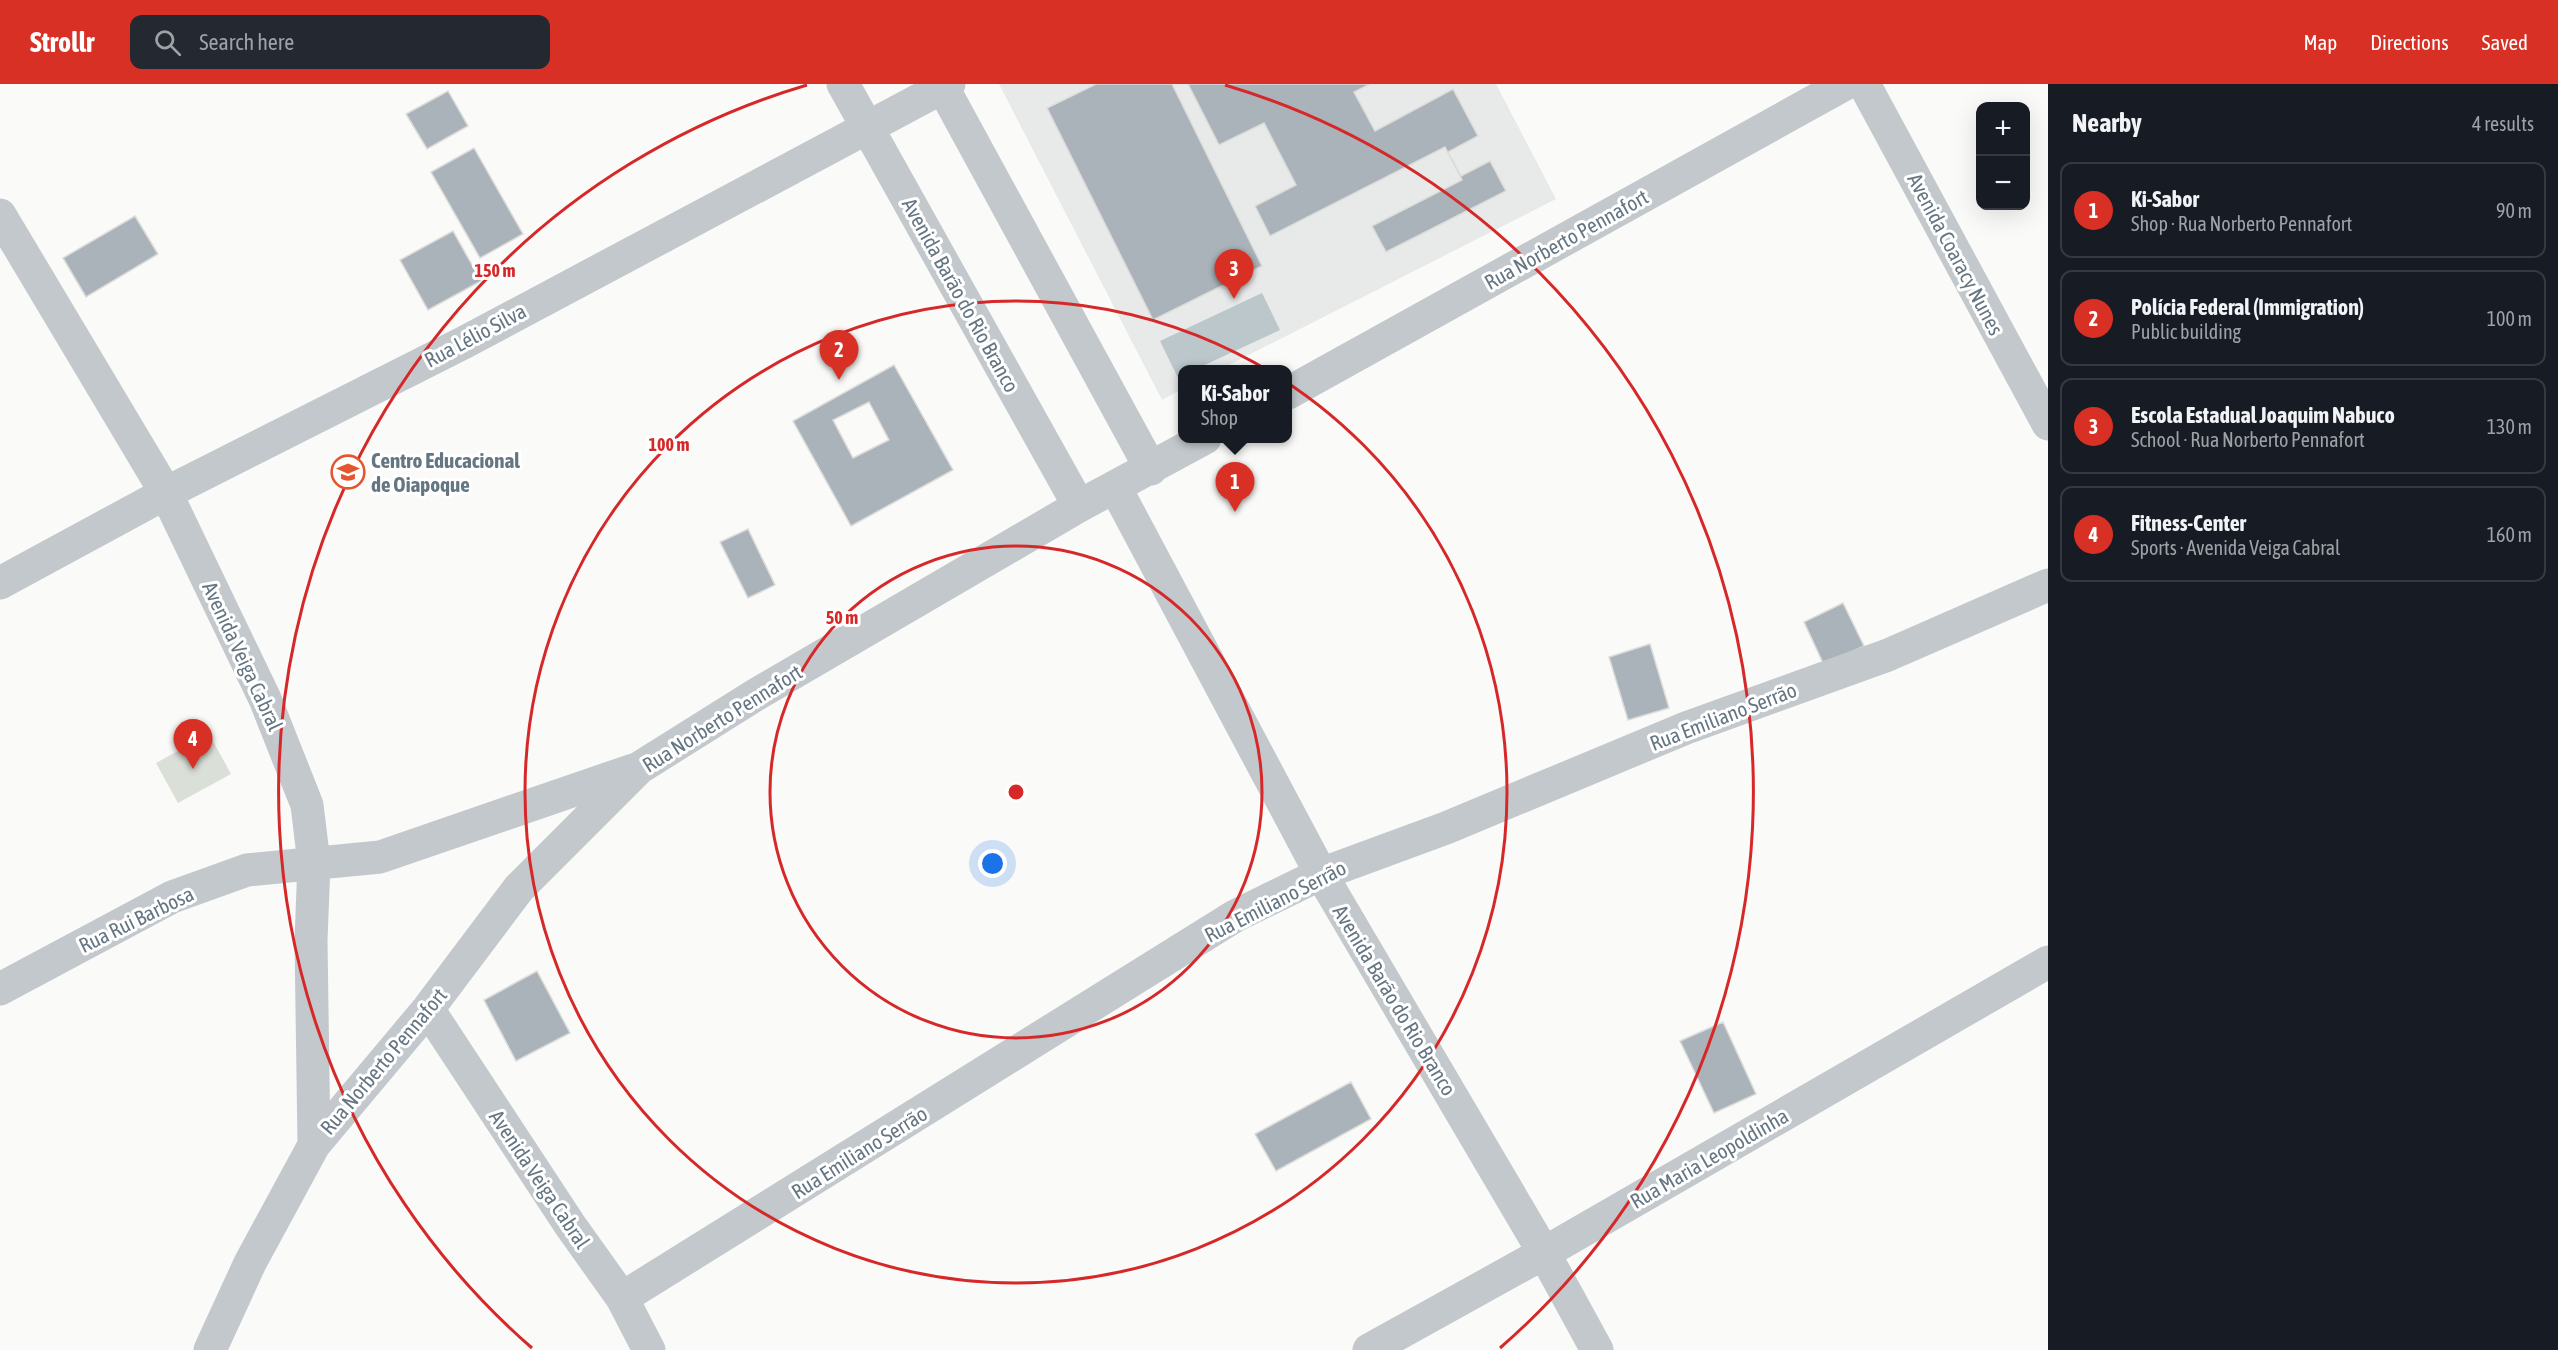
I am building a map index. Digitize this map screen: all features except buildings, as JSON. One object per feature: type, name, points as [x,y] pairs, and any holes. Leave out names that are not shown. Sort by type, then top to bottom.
[{"type":"street","name":"Avenida Barão do Rio Branco","points":[[843,84],[1079,506]]},
{"type":"street","name":"Rua Norberto Pennafort","points":[[1292,390],[1845,84]]},
{"type":"street","name":"Avenida Coaracy Nunes","points":[[1864,84],[2048,424]]},
{"type":"street","name":"Rua Lélio Silva","points":[[0,583],[166,493],[465,342],[944,85]]},
{"type":"street","points":[[944,85],[1151,469]]},
{"type":"street","name":"Avenida Veiga Cabral","points":[[0,215],[166,493],[265,699],[307,805],[314,863],[312,940],[314,1145]]},
{"type":"street","name":"Rua Norberto Pennafort","points":[[210,1350],[250,1263],[314,1145],[428,1009],[519,888],[639,768],[757,694],[1079,506],[1196,443]]},
{"type":"street","name":"Avenida Barão do Rio Branco","points":[[1115,487],[1321,873],[1544,1253],[1597,1350]]},
{"type":"street","name":"Rua Emiliano Serrão","points":[[622,1298],[1236,916],[1321,873],[1446,828],[1686,728],[1888,655],[2048,585]]},
{"type":"street","name":"Rua Rui Barbosa","points":[[0,989],[172,897],[247,870],[380,857],[639,768]]},
{"type":"street","name":"Rua Maria Leopoldinha","points":[[1369,1350],[1544,1253],[2048,962]]},
{"type":"street","name":"Avenida Veiga Cabral","points":[[428,1009],[570,1225],[622,1298],[649,1350]]},
{"type":"shaded area","points":[[999,84],[1496,84],[1556,199],[1229,365],[1178,365],[1178,391],[1162,400]]},
{"type":"shaded area","points":[[1262,293],[1280,330],[1205,365],[1178,365],[1178,378],[1160,341]]},
{"type":"shaded area","points":[[209,734],[231,774],[178,803],[156,763]]},
{"type":"place","name":"Escola Estadual Joaquim Nabuco","points":[[1234,299]]},
{"type":"place","name":"Polícia Federal (Immigration)","points":[[839,380]]},
{"type":"place","name":"Centro Educacional de Oiapoque","points":[[348,472]]},
{"type":"place","name":"Ki-Sabor","points":[[1235,512]]},
{"type":"place","name":"Fitness-Center","points":[[193,769]]}]
